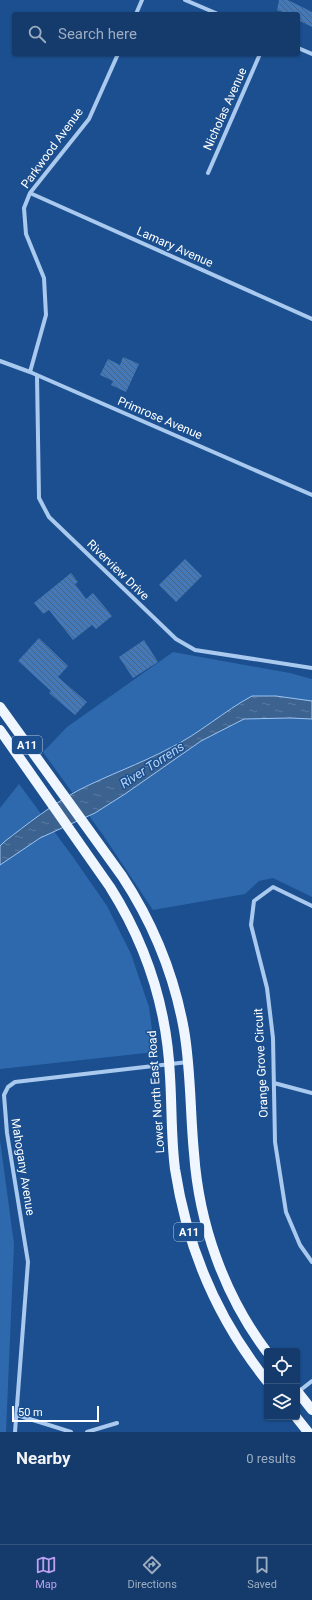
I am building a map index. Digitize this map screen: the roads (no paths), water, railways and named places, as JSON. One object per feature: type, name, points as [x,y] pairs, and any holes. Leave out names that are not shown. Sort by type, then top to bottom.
[{"type":"main road","name":"A11","points":[[0,707],[134,895],[147,918],[163,954],[178,1002],[186,1041],[194,1160],[205,1221],[218,1260],[232,1293],[250,1327],[264,1348]]},
{"type":"main road","name":"Lower North East Road","points":[[0,730],[110,887],[125,911],[146,958],[162,1010],[169,1063],[175,1169],[182,1205],[192,1241],[208,1285],[224,1316],[240,1344],[264,1377]]},
{"type":"main road","points":[[300,1396],[312,1410]]},
{"type":"main road","points":[[298,1420],[308,1432]]},
{"type":"street","points":[[137,12],[142,0]]},
{"type":"street","points":[[185,0],[213,12]]},
{"type":"street","points":[[300,49],[312,54]]},
{"type":"street","name":"Parkwood Avenue","points":[[30,372],[46,315],[44,278],[26,234],[24,208],[30,193],[88,119],[117,56]]},
{"type":"street","name":"Nicholas Avenue","points":[[208,173],[259,56]]},
{"type":"street","name":"Lamary Avenue","points":[[30,193],[312,319]]},
{"type":"street","name":"Primrose Avenue","points":[[0,361],[30,372],[312,495]]},
{"type":"street","name":"Riverview Drive","points":[[37,376],[39,498],[49,517],[176,639],[195,650],[312,668]]},
{"type":"street","name":"Orange Grove Circuit","points":[[312,906],[273,887],[254,901],[251,925],[266,988],[273,1038],[275,1142],[286,1212],[300,1245],[312,1262]]},
{"type":"street","name":"Mahogany Avenue","points":[[15,1432],[28,1262],[7,1133],[4,1095],[8,1087],[15,1082],[188,1062]]},
{"type":"street","points":[[274,1083],[312,1093]]},
{"type":"street","points":[[300,1391],[312,1381]]},
{"type":"street","points":[[17,1415],[71,1432]]},
{"type":"street","points":[[87,1432],[117,1423]]},
{"type":"water","name":"River Torrens","points":[[252,696],[276,696],[312,701],[312,719],[244,719],[201,741],[95,813],[40,838],[0,865],[0,846],[50,808],[79,790],[159,754],[181,742],[231,708]]}]
